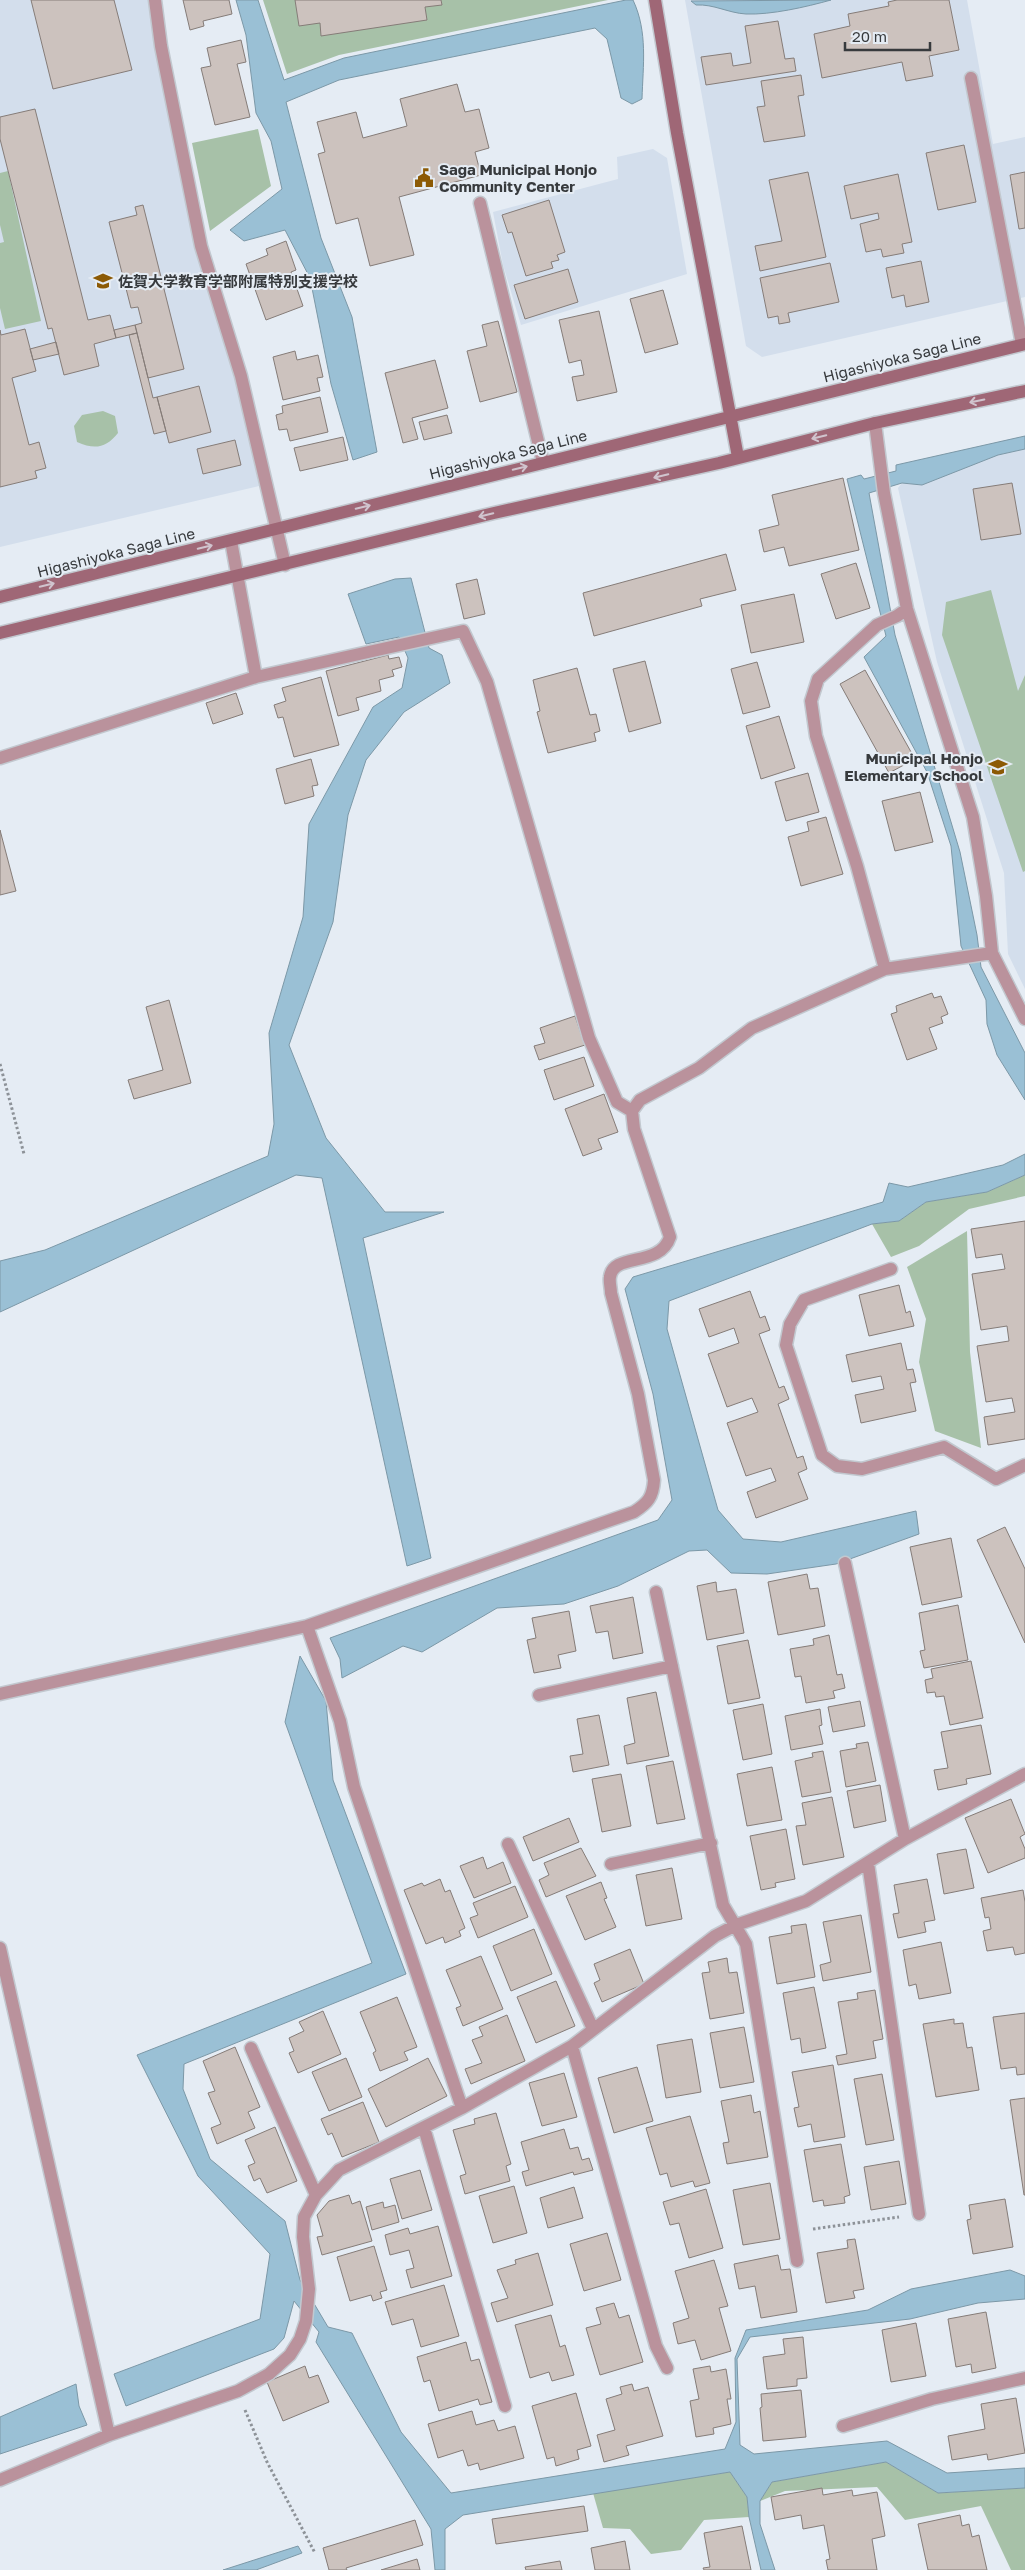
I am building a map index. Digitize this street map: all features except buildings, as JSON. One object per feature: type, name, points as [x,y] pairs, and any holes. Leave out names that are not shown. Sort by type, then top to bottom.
[{"type":"main road","points":[[655,0],[677,133],[738,457]]},
{"type":"main road","name":"Higashiyoka Saga Line","points":[[0,597],[231,541],[730,415],[1024,344]]},
{"type":"main road","points":[[0,633],[494,513],[719,463],[875,423],[1025,391]]},
{"type":"street","points":[[155,0],[161,46],[201,246],[241,376],[285,565]]},
{"type":"street","points":[[971,78],[1024,344]]},
{"type":"street","points":[[480,203],[543,462]]},
{"type":"street","points":[[875,423],[902,613],[973,817],[986,896],[988,953],[1025,1019]]},
{"type":"street","points":[[231,541],[256,677]]},
{"type":"street","points":[[885,969],[857,866],[816,736],[811,701],[818,679],[877,625],[902,613]]},
{"type":"street","points":[[0,758],[256,677],[463,631],[487,682],[589,1038],[617,1102],[632,1111]]},
{"type":"street","points":[[0,1694],[307,1626],[634,1512],[647,1503],[653,1494],[654,1480],[638,1394],[611,1293],[610,1277],[613,1269],[622,1263],[656,1254],[666,1247],[670,1236],[634,1129],[632,1111],[640,1100],[699,1068],[752,1028],[885,969],[988,953]]},
{"type":"street","points":[[891,1269],[804,1300],[790,1324],[786,1345],[822,1456],[837,1466],[862,1468],[944,1447],[996,1479],[1025,1465]]},
{"type":"street","points":[[845,1563],[905,1839]]},
{"type":"street","points":[[656,1592],[723,1905],[746,1944],[797,2261]]},
{"type":"street","points":[[307,1626],[340,1721],[354,1787],[462,2108]]},
{"type":"street","points":[[539,1694],[672,1666]]},
{"type":"street","points":[[0,2480],[108,2435],[238,2391],[270,2374],[290,2356],[300,2339],[306,2321],[309,2289],[303,2238],[304,2217],[316,2194],[339,2170],[462,2108],[572,2046],[715,1936],[736,1925],[806,1901],[905,1839],[1025,1774]]},
{"type":"street","points":[[611,1864],[711,1843]]},
{"type":"street","points":[[508,1844],[593,2029]]},
{"type":"street","points":[[868,1863],[919,2214]]},
{"type":"street","points":[[0,1948],[108,2435]]},
{"type":"street","points":[[572,2046],[656,2346],[667,2368]]},
{"type":"street","points":[[251,2048],[316,2194]]},
{"type":"street","points":[[424,2128],[505,2406]]},
{"type":"street","points":[[843,2426],[932,2399],[1025,2378]]},
{"type":"path","points":[[0,1064],[24,1154]]},
{"type":"path","points":[[792,2232],[919,2214]]},
{"type":"path","points":[[238,2391],[266,2462],[315,2553]]},
{"type":"shaded area","name":"佐賀大学教育学部附属特別支援学校","points":[[0,0],[149,0],[156,47],[236,377],[259,486],[0,547]]},
{"type":"shaded area","points":[[685,0],[967,0],[993,144],[1025,137],[1025,297],[762,357],[746,346]]},
{"type":"shaded area","points":[[653,149],[667,158],[687,274],[521,325],[503,265],[493,212],[618,179],[617,157]]},
{"type":"shaded area","name":"Municipal Honjo Elementary School","points":[[1025,449],[1025,989],[1008,954],[1004,873],[937,662],[898,488],[902,483],[922,485],[998,455]]},
{"type":"green space","points":[[263,0],[608,0],[339,55],[287,74]]},
{"type":"green space","points":[[258,129],[271,186],[210,231],[192,143]]},
{"type":"green space","points":[[8,171],[41,321],[5,329],[0,308],[0,243],[4,242],[0,225],[0,173]]},
{"type":"green space","points":[[103,411],[115,416],[118,433],[114,438],[104,445],[95,447],[77,442],[74,426],[82,415]]},
{"type":"green space","points":[[991,590],[1018,691],[1025,675],[1025,871],[1023,872],[942,635],[946,602]]},
{"type":"green space","points":[[1025,1175],[1025,1196],[969,1209],[919,1246],[891,1257],[872,1224],[899,1221],[926,1202],[987,1192]]},
{"type":"green space","points":[[967,1231],[970,1352],[981,1448],[935,1431],[919,1362],[926,1319],[907,1267]]},
{"type":"green space","points":[[886,2462],[938,2493],[1025,2488],[1025,2570],[1011,2570],[981,2506],[905,2520],[877,2487],[785,2491],[760,2501],[772,2482]]},
{"type":"green space","points":[[730,2472],[747,2497],[749,2517],[704,2520],[681,2550],[651,2554],[630,2529],[603,2528],[593,2493]]},
{"type":"water","points":[[236,0],[258,0],[284,80],[344,58],[626,0],[633,0],[638,12],[644,49],[642,99],[632,104],[621,98],[607,39],[595,28],[339,80],[286,102],[321,238],[352,317],[377,452],[353,460],[331,384],[310,278],[285,230],[244,241],[230,230],[282,189],[271,141],[256,113],[246,35]]},
{"type":"water","points":[[831,0],[788,10],[756,14],[739,13],[696,5],[691,1]]},
{"type":"water","points":[[1025,436],[1025,449],[998,455],[922,485],[902,483],[869,493],[895,635],[960,852],[977,935],[981,967],[1025,1053],[1025,1100],[997,1055],[987,1024],[986,1000],[961,946],[951,846],[927,772],[864,657],[886,636],[847,479],[861,475],[864,479],[896,471],[896,465]]},
{"type":"water","points":[[411,578],[429,648],[442,655],[450,683],[404,712],[366,760],[348,815],[333,922],[289,1045],[326,1138],[385,1212],[444,1212],[363,1238],[431,1558],[407,1566],[322,1178],[296,1175],[0,1312],[0,1261],[45,1250],[268,1156],[274,1124],[269,1033],[303,917],[309,824],[373,707],[402,688],[408,658],[399,637],[366,644],[348,594],[395,579]]},
{"type":"water","points":[[1025,1154],[1025,1175],[987,1192],[926,1202],[899,1221],[872,1224],[669,1301],[667,1329],[718,1510],[743,1539],[781,1542],[916,1511],[919,1534],[836,1564],[767,1574],[731,1573],[707,1550],[689,1551],[618,1586],[564,1604],[497,1608],[422,1652],[403,1646],[342,1678],[340,1659],[330,1638],[658,1520],[672,1500],[653,1394],[625,1289],[633,1277],[883,1202],[889,1183],[908,1187],[1003,1165]]},
{"type":"water","points":[[300,1656],[326,1701],[333,1780],[406,1974],[184,2064],[183,2089],[210,2159],[285,2221],[300,2280],[328,2327],[352,2333],[401,2432],[451,2493],[725,2449],[736,2422],[735,2358],[746,2330],[868,2310],[911,2289],[1010,2270],[1025,2276],[1025,2299],[978,2303],[910,2319],[750,2337],[737,2359],[740,2445],[754,2454],[887,2441],[947,2473],[1025,2468],[1025,2488],[938,2493],[886,2462],[772,2482],[760,2501],[760,2524],[775,2570],[761,2570],[749,2517],[747,2497],[730,2472],[463,2515],[445,2529],[445,2570],[435,2570],[431,2529],[316,2342],[319,2332],[294,2301],[284,2338],[274,2349],[126,2406],[114,2374],[260,2319],[270,2254],[198,2176],[137,2055],[372,1963],[285,1722]]},
{"type":"water","points":[[76,2384],[79,2406],[87,2425],[0,2454],[0,2417]]},
{"type":"water","points":[[298,2546],[302,2553],[256,2570],[223,2570]]},
{"type":"place","name":"Saga Municipal Honjo Community Center","points":[[424,178]]},
{"type":"place","name":"佐賀大学教育学部附属特別支援学校","points":[[103,281]]},
{"type":"place","name":"Municipal Honjo Elementary School","points":[[998,767]]}]
